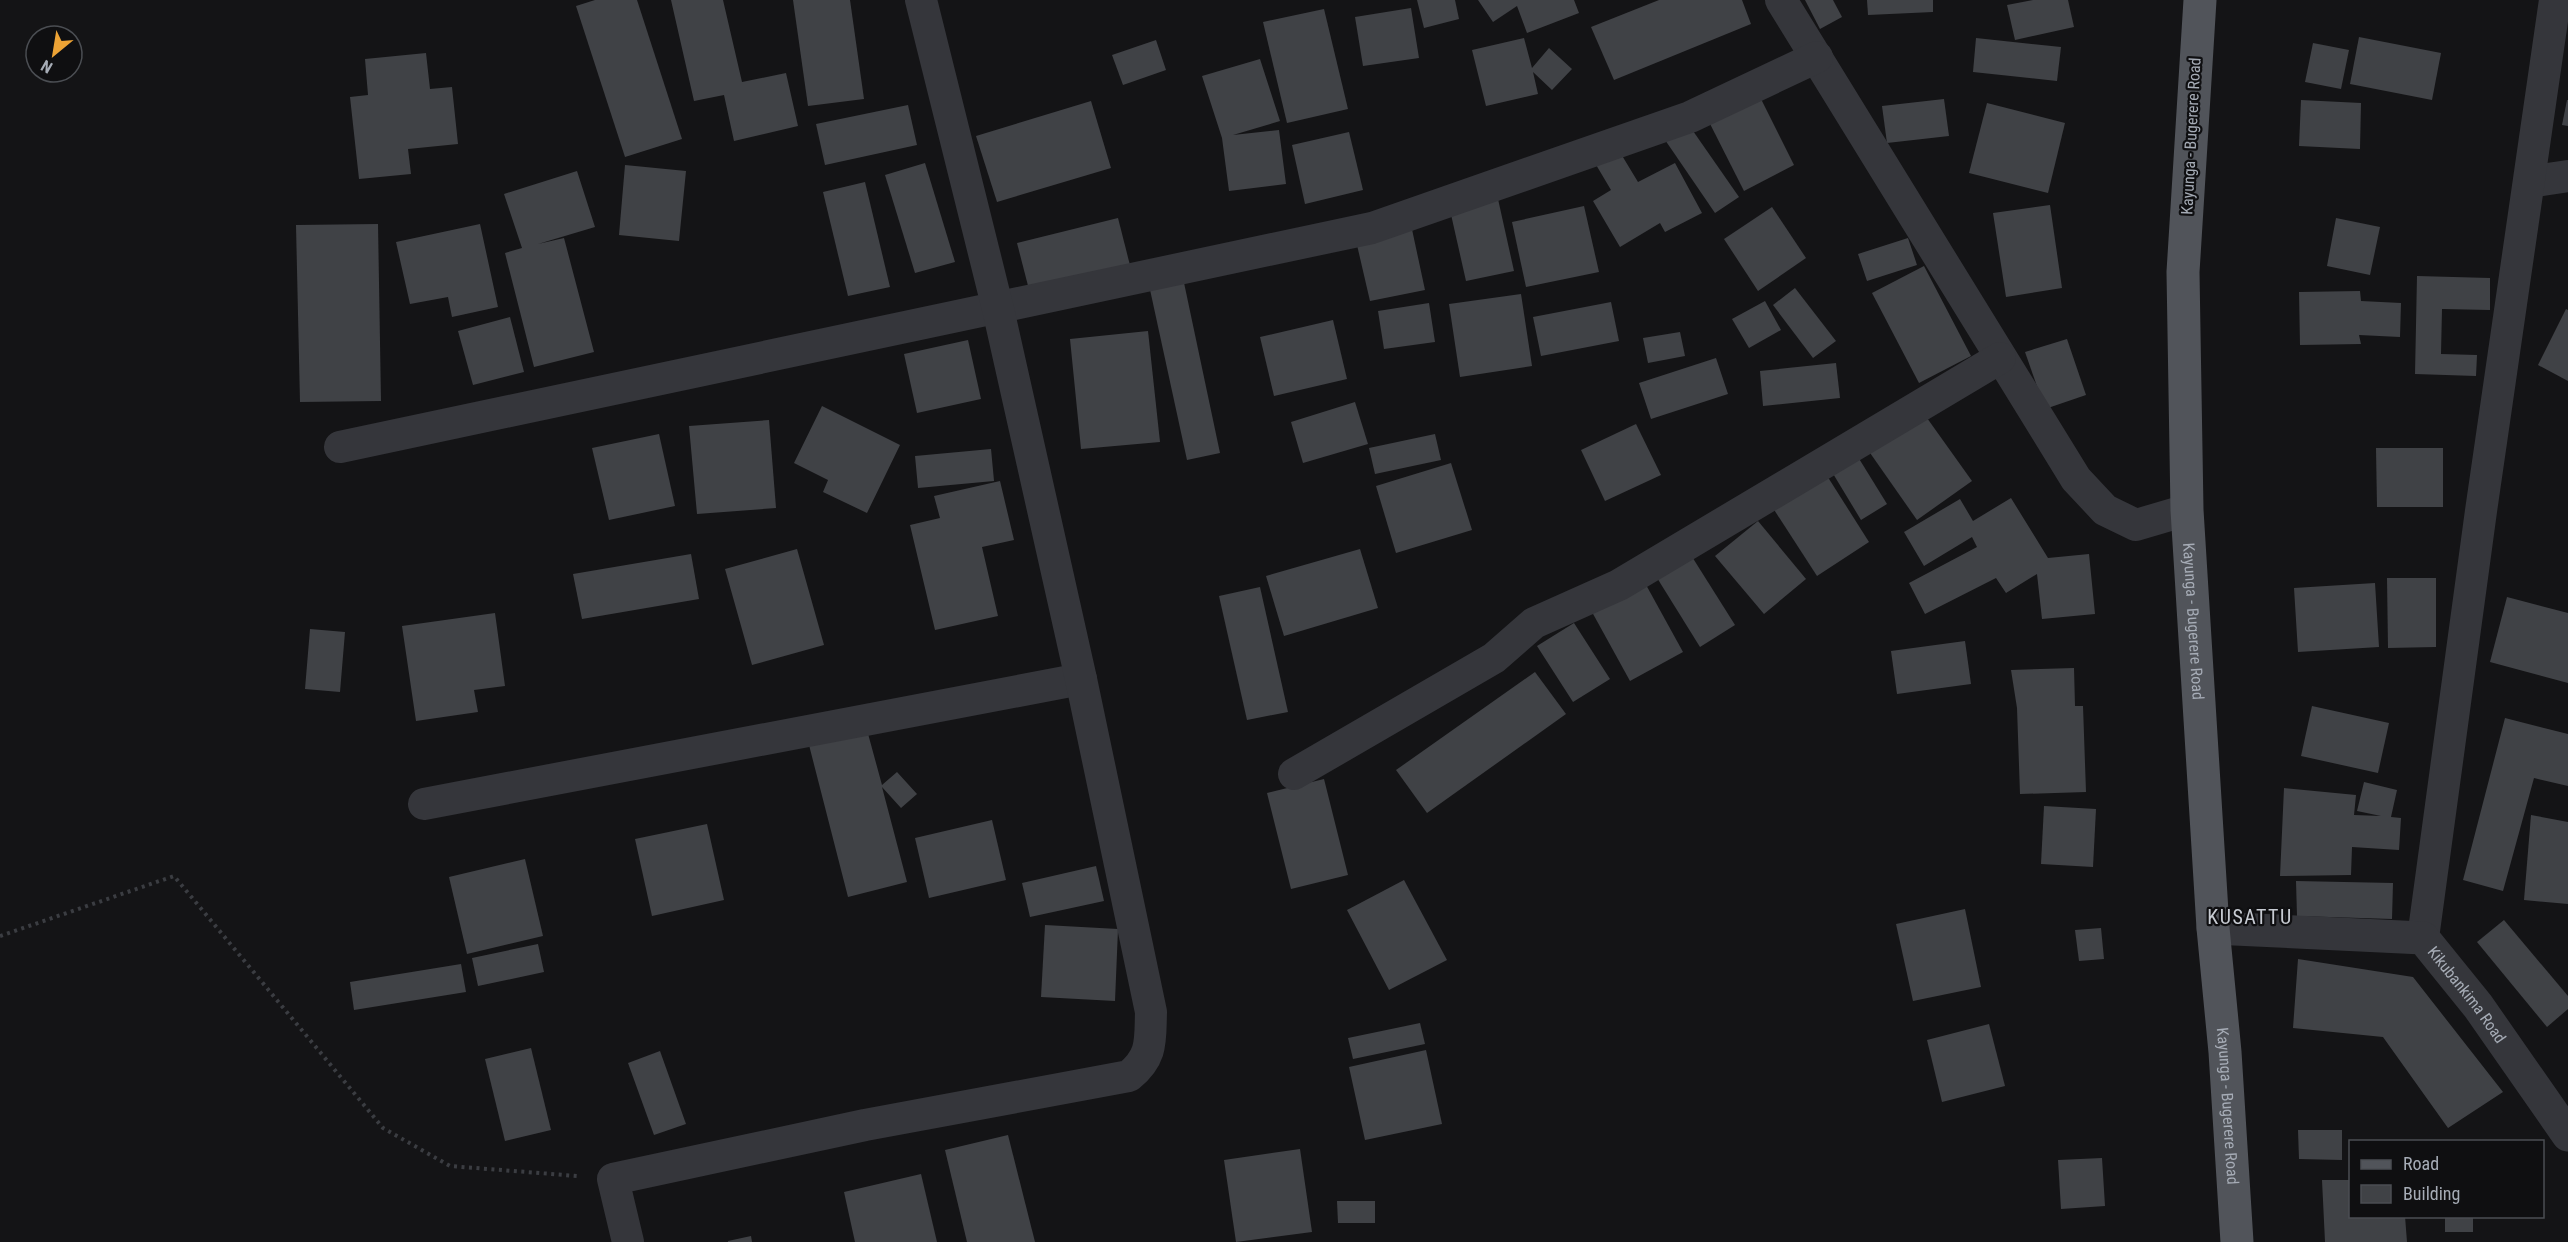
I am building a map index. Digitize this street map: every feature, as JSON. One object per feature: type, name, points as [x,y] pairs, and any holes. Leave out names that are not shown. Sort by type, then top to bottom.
[{"type":"main road","name":"Kayunga - Bugerere Road","points":[[2200,0],[2184,272],[2187,510],[2213,928],[2225,1052],[2237,1242]]},
{"type":"street","points":[[628,1242],[613,1179],[865,1125],[1129,1076],[1140,1066],[1150,1049],[1151,1012],[1081,679],[998,309],[921,0]]},
{"type":"street","points":[[1781,0],[2076,479],[2105,510],[2136,525],[2187,510]]},
{"type":"street","points":[[2423,938],[2555,0]]},
{"type":"street","points":[[340,447],[1372,228],[1690,117],[1817,57]]},
{"type":"street","points":[[2529,182],[2568,176]]},
{"type":"street","points":[[1294,774],[1494,658],[1534,623],[1618,585],[2000,358]]},
{"type":"street","points":[[424,804],[1081,679]]},
{"type":"street","name":"Kikubankima Road","points":[[2213,928],[2423,938],[2478,1006],[2568,1135]]},
{"type":"path","points":[[0,936],[174,876],[383,1128],[450,1166],[613,1179]]},
{"type":"building","points":[[595,0],[637,0],[682,139],[625,157],[576,6]]},
{"type":"building","points":[[671,0],[723,0],[742,82],[786,73],[798,126],[734,141],[724,95],[694,101]]},
{"type":"building","points":[[793,0],[850,0],[864,99],[808,106]]},
{"type":"building","points":[[1417,0],[1455,0],[1459,19],[1424,28]]},
{"type":"building","points":[[1478,0],[1574,0],[1579,13],[1527,33],[1517,6],[1493,22]]},
{"type":"building","points":[[1659,0],[1742,0],[1751,24],[1614,80],[1591,27]]},
{"type":"building","points":[[1805,0],[1833,0],[1842,17],[1820,29]]},
{"type":"building","points":[[1867,0],[1933,0],[1933,12],[1868,15]]},
{"type":"building","points":[[2033,0],[2068,0],[2074,27],[2015,40],[2007,5]]},
{"type":"building","points":[[1411,8],[1419,58],[1363,66],[1355,17]]},
{"type":"building","points":[[1324,9],[1348,109],[1287,123],[1263,22]]},
{"type":"building","points":[[2359,37],[2441,53],[2432,100],[2350,84]]},
{"type":"building","points":[[1524,38],[1532,68],[1549,48],[1572,69],[1552,90],[1533,72],[1538,94],[1486,106],[1472,50]]},
{"type":"building","points":[[1976,38],[2061,47],[2057,81],[1973,72]]},
{"type":"building","points":[[1156,40],[1166,70],[1123,85],[1112,55]]},
{"type":"building","points":[[2313,43],[2349,50],[2341,89],[2305,82]]},
{"type":"building","points":[[426,53],[430,89],[452,87],[458,144],[408,149],[411,174],[359,179],[350,97],[368,95],[365,59]]},
{"type":"building","points":[[1260,59],[1280,121],[1233,135],[1279,130],[1286,184],[1229,191],[1222,138],[1202,76]]},
{"type":"building","points":[[1753,83],[1794,165],[1744,191],[1702,108]]},
{"type":"building","points":[[1944,99],[1949,136],[1887,143],[1882,106]]},
{"type":"building","points":[[2301,100],[2361,103],[2360,149],[2299,146]]},
{"type":"building","points":[[2568,100],[2568,126],[2562,125]]},
{"type":"building","points":[[1091,101],[1111,168],[997,202],[976,136]]},
{"type":"building","points":[[1987,103],[2065,123],[2048,193],[1969,173]]},
{"type":"building","points":[[908,105],[917,145],[825,165],[816,124]]},
{"type":"building","points":[[1684,118],[1739,197],[1715,213],[1661,134]]},
{"type":"building","points":[[1349,132],[1363,190],[1305,204],[1292,145]]},
{"type":"building","points":[[1615,144],[1638,182],[1675,163],[1702,213],[1665,232],[1660,223],[1620,247],[1593,201],[1611,190],[1592,158]]},
{"type":"building","points":[[925,163],[955,262],[915,273],[885,175]]},
{"type":"building","points":[[625,165],[686,171],[679,241],[619,235]]},
{"type":"building","points":[[577,171],[595,227],[538,244],[564,238],[594,352],[534,367],[505,253],[522,248],[504,194]]},
{"type":"building","points":[[865,182],[890,287],[848,296],[823,192]]},
{"type":"building","points":[[1498,199],[1514,271],[1466,281],[1450,210]]},
{"type":"building","points":[[2050,205],[2062,288],[2006,297],[1993,213]]},
{"type":"building","points":[[1584,206],[1599,272],[1526,287],[1512,222]]},
{"type":"building","points":[[1772,207],[1806,258],[1758,291],[1724,239]]},
{"type":"building","points":[[1118,218],[1135,285],[1034,309],[1017,243]]},
{"type":"building","points":[[2336,218],[2380,227],[2370,275],[2327,266]]},
{"type":"building","points":[[1410,220],[1425,290],[1370,301],[1354,232]]},
{"type":"building","points":[[378,224],[381,401],[300,402],[296,225]]},
{"type":"building","points":[[480,224],[498,307],[452,317],[448,297],[410,304],[396,242]]},
{"type":"building","points":[[1908,238],[1917,265],[1867,281],[1858,254]]},
{"type":"building","points":[[1924,266],[1971,356],[1919,383],[1872,293]]},
{"type":"building","points":[[2417,276],[2490,278],[2490,310],[2442,309],[2441,354],[2477,355],[2476,376],[2415,374]]},
{"type":"building","points":[[1183,278],[1220,453],[1187,460],[1149,285]]},
{"type":"building","points":[[1795,288],[1836,341],[1813,358],[1773,305]]},
{"type":"building","points":[[2360,291],[2361,301],[2401,303],[2400,337],[2359,335],[2361,344],[2300,345],[2299,292]]},
{"type":"building","points":[[1521,294],[1532,366],[1460,377],[1449,304]]},
{"type":"building","points":[[1765,301],[1781,330],[1749,348],[1732,319]]},
{"type":"building","points":[[1611,302],[1619,341],[1541,356],[1533,317]]},
{"type":"building","points":[[1429,303],[1435,342],[1384,349],[1378,311]]},
{"type":"building","points":[[2566,309],[2568,310],[2568,381],[2538,365]]},
{"type":"building","points":[[510,317],[524,372],[473,385],[458,331]]},
{"type":"building","points":[[1333,320],[1347,379],[1274,396],[1260,337]]},
{"type":"building","points":[[1148,331],[1160,442],[1081,449],[1070,339]]},
{"type":"building","points":[[1680,332],[1685,356],[1648,363],[1643,338]]},
{"type":"building","points":[[2067,339],[2086,395],[2045,409],[2025,352]]},
{"type":"building","points":[[968,340],[981,399],[917,413],[904,354]]},
{"type":"building","points":[[1716,358],[1728,394],[1651,419],[1639,383]]},
{"type":"building","points":[[1836,363],[1840,398],[1763,406],[1760,371]]},
{"type":"building","points":[[1355,402],[1368,444],[1303,463],[1291,422]]},
{"type":"building","points":[[822,406],[900,445],[867,513],[823,492],[828,480],[794,463]]},
{"type":"building","points":[[1922,411],[1972,481],[1917,520],[1868,450]]},
{"type":"building","points":[[769,420],[776,508],[697,514],[689,426]]},
{"type":"building","points":[[1636,424],[1661,475],[1605,501],[1581,450]]},
{"type":"building","points":[[659,434],[675,506],[609,520],[592,448]]},
{"type":"building","points":[[1435,434],[1441,460],[1375,474],[1369,448]]},
{"type":"building","points":[[2376,448],[2443,448],[2443,507],[2377,507]]},
{"type":"building","points":[[991,449],[994,481],[918,488],[915,456]]},
{"type":"building","points":[[1858,457],[1887,504],[1861,520],[1832,472]]},
{"type":"building","points":[[1451,463],[1472,530],[1396,553],[1376,486]]},
{"type":"building","points":[[1824,471],[1869,542],[1817,576],[1771,505]]},
{"type":"building","points":[[1000,481],[1014,540],[982,547],[998,616],[935,630],[910,525],[940,518],[934,496]]},
{"type":"building","points":[[2011,498],[2048,558],[2089,554],[2095,614],[2042,619],[2037,574],[2006,593],[1996,578],[1925,614],[1909,583],[1977,547],[1972,537],[1924,566],[1904,532],[1960,499],[1973,521]]},
{"type":"building","points":[[1758,521],[1806,579],[1764,614],[1715,556]]},
{"type":"building","points":[[797,549],[824,645],[752,665],[725,569]]},
{"type":"building","points":[[1360,549],[1378,608],[1284,636],[1266,576]]},
{"type":"building","points":[[1689,552],[1735,625],[1700,647],[1654,573]]},
{"type":"building","points":[[691,554],[699,599],[582,619],[573,574]]},
{"type":"building","points":[[2387,578],[2436,578],[2436,647],[2388,648]]},
{"type":"building","points":[[1645,583],[1683,652],[1630,681],[1592,612]]},
{"type":"building","points":[[2375,583],[2379,647],[2298,652],[2294,588]]},
{"type":"building","points":[[1260,587],[1288,712],[1247,720],[1219,596]]},
{"type":"building","points":[[2507,597],[2568,613],[2568,683],[2490,662]]},
{"type":"building","points":[[495,613],[505,686],[474,690],[478,712],[416,721],[402,626]]},
{"type":"building","points":[[1574,623],[1610,679],[1573,702],[1537,646]]},
{"type":"building","points":[[310,629],[345,632],[340,692],[305,689]]},
{"type":"building","points":[[1965,641],[1971,684],[1897,694],[1891,651]]},
{"type":"building","points":[[2074,668],[2075,706],[2083,706],[2086,792],[2020,794],[2017,708],[2011,670]]},
{"type":"building","points":[[1535,672],[1566,714],[1427,813],[1396,770]]},
{"type":"building","points":[[2312,706],[2389,723],[2378,773],[2301,756]]},
{"type":"building","points":[[2505,718],[2568,734],[2568,786],[2534,778],[2503,891],[2463,880]]},
{"type":"building","points":[[867,730],[882,785],[897,772],[917,794],[901,808],[882,787],[907,882],[848,897],[809,745]]},
{"type":"building","points":[[1324,779],[1348,875],[1291,889],[1267,793]]},
{"type":"building","points":[[2364,782],[2397,790],[2391,817],[2401,818],[2399,850],[2352,847],[2351,875],[2280,876],[2284,788],[2356,795],[2354,815],[2381,816],[2357,811]]},
{"type":"building","points":[[2044,806],[2096,809],[2093,867],[2041,864]]},
{"type":"building","points":[[2531,815],[2568,822],[2568,904],[2524,900]]},
{"type":"building","points":[[992,820],[1006,880],[929,898],[915,838]]},
{"type":"building","points":[[707,824],[724,900],[652,916],[635,839]]},
{"type":"building","points":[[525,859],[543,936],[467,954],[449,877]]},
{"type":"building","points":[[1096,866],[1104,901],[1030,917],[1022,883]]},
{"type":"building","points":[[1404,880],[1447,960],[1389,990],[1347,910]]},
{"type":"building","points":[[2296,881],[2393,883],[2392,919],[2297,916]]},
{"type":"building","points":[[1965,909],[1981,987],[1913,1001],[1896,924]]},
{"type":"building","points":[[2504,920],[2568,996],[2568,1009],[2547,1027],[2477,942]]},
{"type":"building","points":[[1045,925],[1118,929],[1115,1001],[1041,997]]},
{"type":"building","points":[[2101,928],[2104,959],[2079,961],[2075,930]]},
{"type":"building","points":[[538,944],[544,972],[478,986],[472,958]]},
{"type":"building","points":[[2298,959],[2413,977],[2503,1092],[2448,1128],[2383,1037],[2293,1028]]},
{"type":"building","points":[[461,964],[466,992],[354,1010],[350,982]]},
{"type":"building","points":[[1420,1023],[1425,1044],[1353,1059],[1348,1038]]},
{"type":"building","points":[[1989,1024],[2005,1086],[1942,1102],[1927,1040]]},
{"type":"building","points":[[531,1048],[551,1130],[505,1141],[485,1059]]},
{"type":"building","points":[[1426,1050],[1442,1124],[1365,1140],[1349,1067]]},
{"type":"building","points":[[660,1051],[686,1124],[654,1135],[628,1063]]},
{"type":"building","points":[[2298,1130],[2342,1130],[2342,1160],[2299,1159]]},
{"type":"building","points":[[1008,1135],[1035,1242],[967,1242],[945,1150]]},
{"type":"building","points":[[1300,1149],[1312,1232],[1236,1242],[1224,1160]]},
{"type":"building","points":[[2102,1158],[2105,1206],[2061,1209],[2058,1160]]},
{"type":"building","points":[[921,1174],[937,1242],[855,1242],[844,1192]]},
{"type":"building","points":[[2322,1180],[2349,1180],[2349,1218],[2405,1218],[2407,1242],[2325,1242]]},
{"type":"building","points":[[1337,1201],[1375,1201],[1375,1223],[1338,1223]]},
{"type":"building","points":[[2445,1218],[2473,1218],[2473,1232],[2445,1232]]},
{"type":"building","points":[[751,1236],[752,1242],[728,1242],[728,1241]]},
{"type":"district","name":"KUSATTU","points":[[2250,917]]}]
